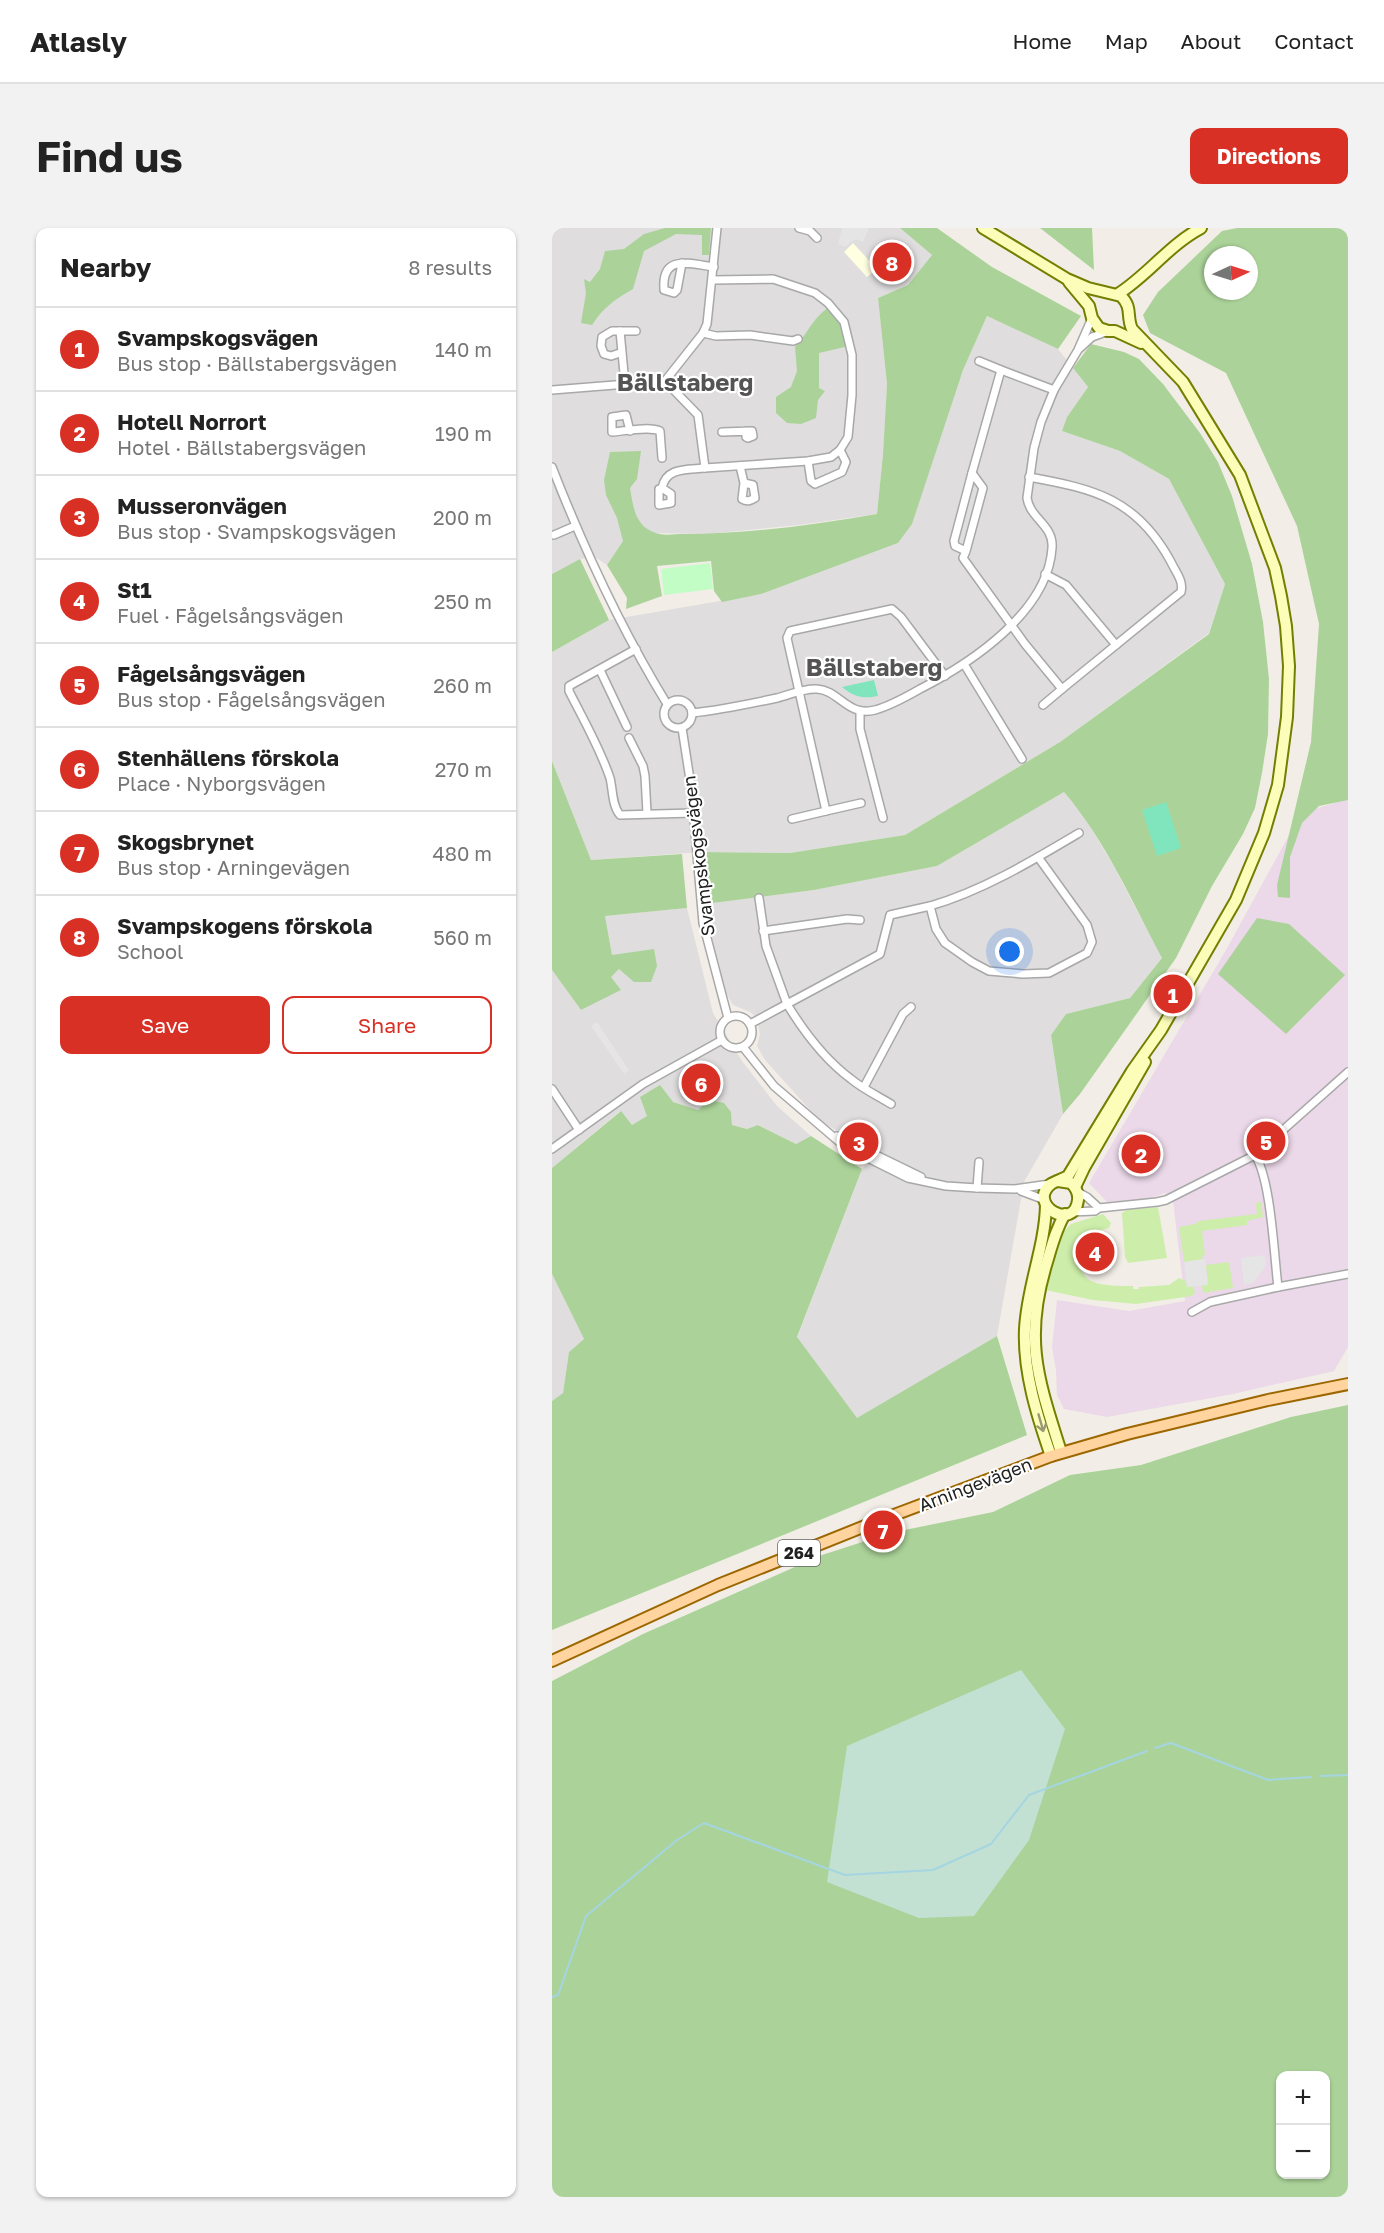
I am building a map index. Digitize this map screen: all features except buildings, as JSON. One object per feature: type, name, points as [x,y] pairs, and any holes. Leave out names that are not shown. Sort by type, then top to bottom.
[{"type":"main road","name":"Arningevägen","points":[[552,1660],[718,1585],[870,1524],[1056,1454],[1127,1434],[1268,1400],[1348,1384]]},
{"type":"street","points":[[552,390],[665,381],[704,333],[713,280],[717,228]]},
{"type":"street","points":[[799,228],[810,231],[817,238]]},
{"type":"street","points":[[983,228],[1067,279],[1112,294],[1127,303],[1132,329],[1184,382],[1240,475],[1275,568],[1286,626],[1289,666],[1287,717],[1278,785],[1264,833],[1236,900],[1161,1030],[1139,1075],[1084,1168],[1076,1190],[1077,1203],[1058,1226],[1039,1273]]},
{"type":"street","points":[[692,713],[741,706],[816,689],[823,690],[851,708],[860,711],[874,710],[904,698],[945,676],[1012,627],[1028,607],[1045,574],[1053,549],[1048,528],[1031,513],[1028,504],[1029,477],[1041,422],[1054,390],[1078,350],[1095,301],[1139,279],[1169,250],[1201,228]]},
{"type":"street","points":[[682,263],[714,267]]},
{"type":"street","points":[[662,488],[663,480],[668,474],[676,471],[808,461],[831,457],[840,450],[848,437],[852,395],[852,355],[844,322],[822,298],[796,285],[773,279],[713,280]]},
{"type":"street","points":[[1067,279],[1100,328],[1112,331],[1154,351]]},
{"type":"street","points":[[1078,350],[1092,337],[1121,328],[1129,314],[1139,279]]},
{"type":"street","points":[[620,353],[611,356],[604,354],[601,346],[602,336],[612,331],[636,331]]},
{"type":"street","points":[[620,332],[620,353],[625,384]]},
{"type":"street","points":[[704,333],[716,336],[750,335],[793,341],[798,339]]},
{"type":"street","points":[[979,361],[1054,390]]},
{"type":"street","points":[[966,551],[956,546],[954,541],[1001,370]]},
{"type":"street","points":[[665,381],[698,415],[705,468]]},
{"type":"street","points":[[630,431],[655,428],[660,431],[664,454]]},
{"type":"street","points":[[722,432],[746,431]]},
{"type":"street","points":[[808,461],[810,481],[815,484],[842,472],[846,462],[840,450]]},
{"type":"street","points":[[740,466],[744,483]]},
{"type":"street","points":[[552,467],[575,526],[603,585],[668,704]]},
{"type":"street","points":[[972,473],[983,488],[963,558],[1012,627],[1062,689]]},
{"type":"street","points":[[1029,477],[1102,494],[1130,510],[1151,530],[1161,544],[1182,583],[1181,591],[1043,705]]},
{"type":"street","points":[[553,534],[575,526]]},
{"type":"street","points":[[1045,574],[1066,585],[1116,645]]},
{"type":"street","points":[[826,811],[787,638],[790,631],[888,609],[896,611],[945,676]]},
{"type":"street","points":[[636,649],[569,686],[569,691],[610,778],[616,810],[620,815],[693,813]]},
{"type":"street","points":[[964,664],[1022,759]]},
{"type":"street","points":[[600,670],[627,727]]},
{"type":"street","points":[[675,700],[688,704],[692,713],[689,723],[682,728],[671,727],[664,714],[668,704],[675,700]]},
{"type":"street","points":[[860,711],[860,729],[883,819]]},
{"type":"street","name":"Svampskogsvägen","points":[[682,728],[693,813],[703,923],[728,1018],[721,1028],[722,1040]]},
{"type":"street","points":[[629,738],[643,766],[648,813]]},
{"type":"street","points":[[792,819],[861,803]]},
{"type":"street","points":[[750,1024],[879,954],[890,915],[958,898],[1079,833]]},
{"type":"street","points":[[930,906],[936,929],[945,943],[972,962],[989,971],[1023,974],[1049,973],[1087,953],[1092,942],[1087,925],[1038,857]]},
{"type":"street","points":[[759,898],[766,946],[787,1004],[803,1031],[852,1080],[891,1104]]},
{"type":"street","points":[[764,931],[847,919],[860,920]]},
{"type":"street","points":[[864,1087],[903,1014],[911,1007]]},
{"type":"street","points":[[728,1018],[740,1017],[750,1024]]},
{"type":"street","points":[[552,1149],[643,1084],[722,1040],[731,1047],[743,1047],[751,1038],[750,1024]]},
{"type":"street","points":[[1056,1454],[1035,1359],[1032,1305],[1045,1228],[1047,1189],[1068,1176],[1132,1071],[1161,1030]]},
{"type":"street","points":[[743,1047],[774,1086],[844,1146],[908,1178],[946,1186],[1015,1189],[1064,1181],[1100,1208]]},
{"type":"street","points":[[1015,1189],[1046,1203],[1054,1214],[1095,1211],[1100,1208],[1132,1206],[1166,1200],[1255,1155],[1348,1072]]},
{"type":"street","points":[[552,1089],[579,1130]]},
{"type":"street","points":[[1255,1155],[1262,1164],[1278,1287]]},
{"type":"street","points":[[977,1188],[979,1162]]},
{"type":"street","points":[[1192,1312],[1210,1302],[1348,1274]]},
{"type":"shaded area","points":[[552,228],[900,228],[932,255],[908,285],[878,298],[887,384],[877,514],[799,525],[707,534],[656,533],[623,541],[607,565],[595,557],[580,559],[552,574]]},
{"type":"shaded area","points":[[842,228],[869,228],[863,242],[856,239],[846,247],[838,244]]},
{"type":"shaded area","points":[[853,243],[876,268],[899,246],[909,256],[881,283],[872,273],[867,277],[844,252]]},
{"type":"shaded area","points":[[987,316],[1058,349],[1088,387],[1067,417],[1062,431],[1120,451],[1169,479],[1225,584],[1209,633],[1060,742],[905,835],[790,853],[701,852],[591,860],[552,761],[552,652],[609,620],[761,594],[898,543],[963,370]]},
{"type":"shaded area","points":[[1064,792],[1083,815],[1112,863],[1162,958],[1130,998],[1066,1014],[1051,1035],[1063,1114],[1024,1182],[997,1336],[857,1419],[797,1338],[862,1169],[877,1153],[820,1121],[765,1060],[757,1046],[760,1034],[756,1017],[733,1005],[725,991],[711,944],[705,904],[814,890],[937,866]]},
{"type":"shaded area","points":[[1348,799],[1348,1347],[1334,1371],[1233,1394],[1107,1417],[1064,1409],[1057,1395],[1052,1347],[1057,1300],[1129,1311],[1185,1301],[1173,1201],[1165,1193],[1148,1199],[1107,1202],[1089,1183],[1226,950],[1301,813]]},
{"type":"shaded area","points":[[687,908],[713,1013],[742,1061],[777,1106],[811,1136],[796,1144],[759,1125],[747,1129],[732,1125],[731,1112],[698,1110],[673,1102],[632,1125],[620,1111],[552,1168],[552,970],[581,1010],[621,990],[610,977],[619,969],[612,956],[605,916]]},
{"type":"shaded area","points":[[597,1022],[629,1070],[624,1074],[591,1026]]},
{"type":"shaded area","points":[[1265,1255],[1266,1265],[1253,1283],[1244,1285],[1241,1258]]},
{"type":"shaded area","points":[[1205,1259],[1208,1285],[1187,1287],[1184,1262]]},
{"type":"shaded area","points":[[552,1274],[584,1339],[569,1352],[563,1393],[552,1401]]},
{"type":"shaded area","points":[[1021,1670],[1065,1729],[1029,1840],[974,1916],[919,1918],[827,1882],[847,1746]]},
{"type":"green space","points":[[665,228],[711,228],[709,255],[702,255],[702,235],[676,234],[644,251],[633,289],[610,304],[592,325],[581,323],[586,293],[584,279],[590,282],[600,269],[605,251],[624,249],[644,234]]},
{"type":"green space","points":[[900,228],[937,228],[992,267],[1081,316],[1058,349],[987,316],[963,370],[912,524],[898,543],[761,594],[722,602],[714,591],[711,561],[657,566],[662,596],[626,609],[627,598],[607,565],[623,541],[617,518],[606,495],[604,480],[610,452],[641,451],[637,479],[630,488],[632,502],[639,521],[649,530],[659,534],[756,531],[877,514],[887,384],[878,298],[908,285],[932,255]]},
{"type":"green space","points":[[1040,228],[1092,228],[1094,270]]},
{"type":"green space","points":[[1237,228],[1348,228],[1348,800],[1319,806],[1302,823],[1290,857],[1290,898],[1278,897],[1277,885],[1311,742],[1319,624],[1297,526],[1226,373],[1150,333],[1143,315],[1158,292],[1204,248],[1204,300],[1258,300],[1258,246],[1206,246],[1222,231]]},
{"type":"green space","points":[[829,307],[845,333],[849,346],[819,353],[819,388],[825,391],[818,400],[816,418],[801,424],[787,423],[776,413],[776,397],[791,387],[797,371],[795,347],[818,317]]},
{"type":"green space","points":[[1091,344],[1124,352],[1139,359],[1163,384],[1200,433],[1218,462],[1232,496],[1252,564],[1263,622],[1269,679],[1268,734],[1255,808],[1243,834],[1212,886],[1176,958],[1080,1094],[1063,1114],[1051,1035],[1066,1014],[1130,998],[1162,958],[1106,851],[1064,792],[937,866],[814,890],[705,904],[701,852],[790,853],[905,835],[1060,742],[1209,634],[1225,584],[1169,479],[1120,451],[1062,431],[1067,417],[1088,387],[1073,368]]},
{"type":"green space","points":[[580,559],[609,620],[552,652],[552,574]]},
{"type":"green space","points":[[710,563],[713,589],[664,595],[661,569]]},
{"type":"green space","points":[[874,680],[878,696],[859,696],[842,687]]},
{"type":"green space","points":[[552,761],[591,860],[682,854],[687,908],[605,916],[612,955],[654,949],[657,966],[651,982],[634,982],[619,969],[611,977],[621,990],[581,1010],[552,970]]},
{"type":"green space","points":[[1166,802],[1181,848],[1157,856],[1142,810]]},
{"type":"green space","points":[[1257,918],[1289,924],[1345,975],[1286,1034],[1218,974]]},
{"type":"green space","points":[[660,1085],[673,1102],[698,1110],[709,1100],[724,1103],[731,1112],[732,1125],[747,1129],[758,1125],[796,1144],[811,1136],[862,1169],[797,1337],[857,1418],[997,1336],[1027,1435],[552,1630],[552,1401],[563,1393],[569,1352],[584,1339],[552,1274],[552,1168],[621,1111],[632,1125],[647,1116],[640,1097]]},
{"type":"green space","points":[[1261,1202],[1263,1217],[1247,1221],[1247,1225],[1202,1231],[1205,1255],[1202,1256],[1203,1259],[1184,1262],[1179,1227],[1199,1221],[1257,1214],[1256,1203]]},
{"type":"green space","points":[[1158,1207],[1167,1258],[1128,1263],[1125,1257],[1122,1213],[1127,1210]]},
{"type":"green space","points":[[1103,1214],[1111,1223],[1109,1228],[1089,1234],[1080,1246],[1080,1266],[1086,1277],[1096,1283],[1133,1286],[1133,1289],[1169,1285],[1179,1278],[1186,1281],[1187,1287],[1193,1286],[1195,1292],[1192,1296],[1136,1304],[1093,1300],[1045,1290],[1059,1236],[1071,1224]]},
{"type":"green space","points":[[1229,1262],[1233,1288],[1203,1293],[1202,1285],[1208,1284],[1206,1265]]},
{"type":"green space","points":[[1348,1405],[1348,2197],[552,2197],[552,1681],[643,1634],[822,1555],[890,1533],[993,1512],[1070,1475],[1141,1465],[1291,1417]]},
{"type":"waterway","points":[[1155,1748],[1171,1743],[1268,1780],[1311,1777]]},
{"type":"waterway","points":[[552,1997],[558,1995],[586,1916],[677,1840],[704,1823],[845,1875],[933,1870],[991,1844],[1029,1795],[1147,1751]]},
{"type":"waterway","points":[[1320,1776],[1348,1775]]},
{"type":"place","name":"Svampskogens förskola","points":[[892,262]]},
{"type":"place","name":"Svampskogsvägen","points":[[1173,994]]},
{"type":"place","name":"Stenhällens förskola","points":[[701,1083]]},
{"type":"place","name":"Fågelsångsvägen","points":[[1266,1141]]},
{"type":"place","name":"Musseronvägen","points":[[859,1142]]},
{"type":"place","name":"Hotell Norrort","points":[[1141,1154]]},
{"type":"place","name":"St1","points":[[1095,1252]]},
{"type":"place","name":"Skogsbrynet","points":[[883,1530]]},
{"type":"district","name":"Bällstaberg","points":[[685,381]]},
{"type":"district","name":"Bällstaberg","points":[[874,666]]}]
